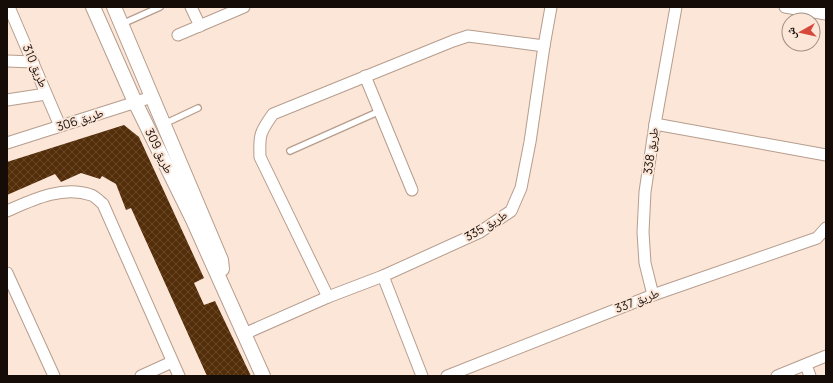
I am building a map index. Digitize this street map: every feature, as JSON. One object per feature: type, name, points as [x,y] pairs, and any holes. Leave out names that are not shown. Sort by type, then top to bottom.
[{"type":"street","name":"طريق 310","points":[[9,7],[60,126]]},
{"type":"street","name":"طريق 309","points":[[93,7],[135,102],[192,220],[263,376]]},
{"type":"street","name":"طريق 309","points":[[114,7],[221,260],[226,295]]},
{"type":"street","points":[[191,7],[200,26]]},
{"type":"street","points":[[178,35],[244,7]]},
{"type":"street","name":"طريق 335","points":[[244,334],[328,297],[383,276],[480,232],[511,211],[521,188],[530,142],[551,7]]},
{"type":"street","name":"طريق 338","points":[[653,295],[645,263],[643,232],[645,192],[655,124],[676,7]]},
{"type":"street","points":[[785,7],[826,14]]},
{"type":"street","points":[[328,297],[260,157],[262,129],[273,114],[468,36],[544,46]]},
{"type":"street","points":[[7,61],[33,62]]},
{"type":"street","points":[[365,76],[412,190]]},
{"type":"street","points":[[7,100],[46,94]]},
{"type":"street","name":"طريق 306","points":[[7,143],[152,97]]},
{"type":"street","points":[[655,124],[826,154]]},
{"type":"street","points":[[7,211],[28,202],[57,193],[74,192],[92,195],[103,204],[179,376]]},
{"type":"street","name":"طريق 337","points":[[448,376],[653,295],[817,238],[826,228]]},
{"type":"street","points":[[7,273],[54,376]]},
{"type":"street","points":[[383,276],[422,376]]},
{"type":"street","points":[[777,376],[826,356]]},
{"type":"street","points":[[141,376],[172,362]]},
{"type":"street","points":[[806,365],[810,376]]},
{"type":"lane","points":[[121,24],[160,7]]},
{"type":"lane","points":[[164,124],[198,108]]},
{"type":"lane","points":[[290,151],[380,111]]},
{"type":"building","points":[[124,125],[139,137],[204,278],[194,283],[204,305],[215,301],[251,376],[207,376],[131,208],[126,210],[116,184],[102,176],[100,179],[81,173],[61,182],[55,174],[7,195],[7,162]]}]
